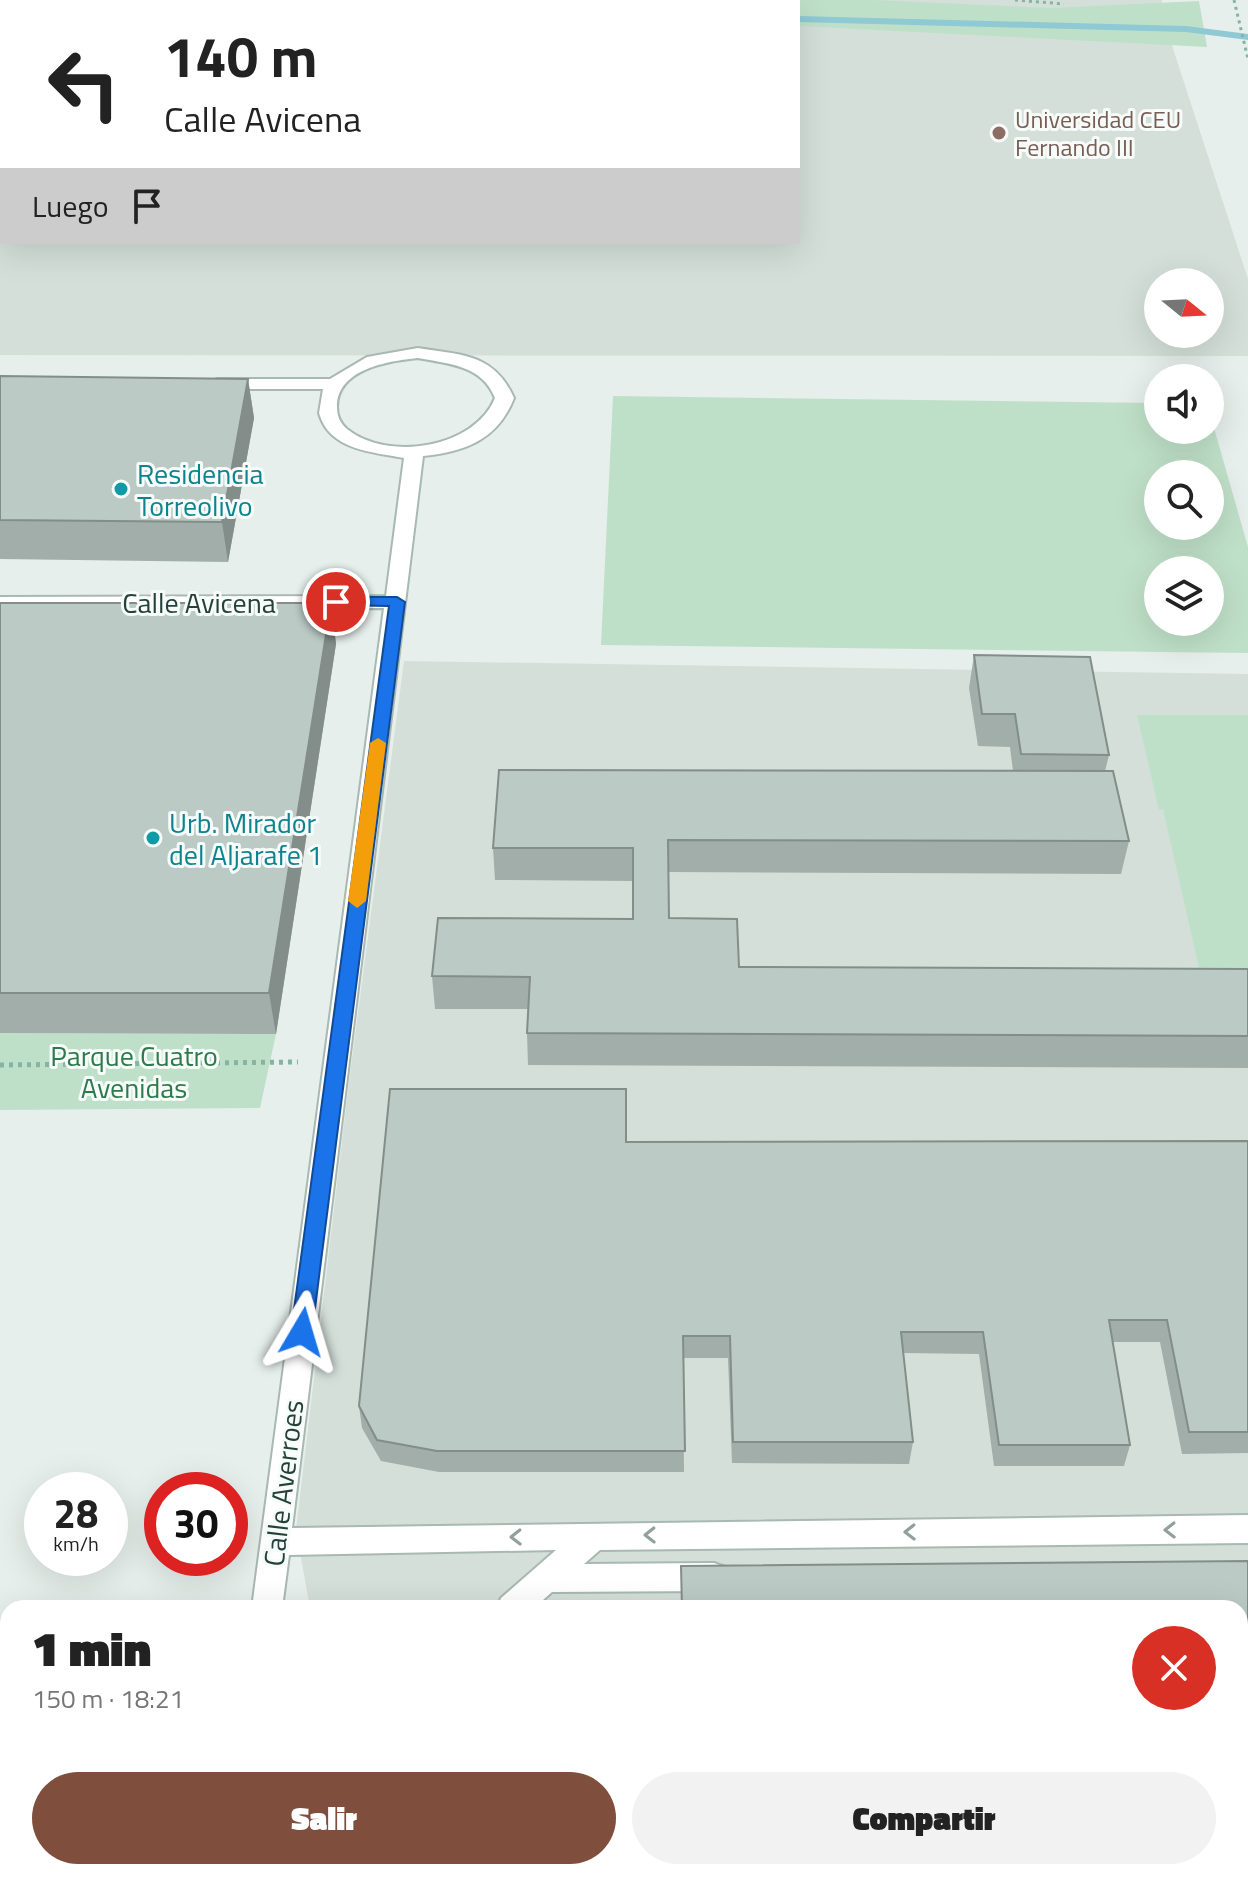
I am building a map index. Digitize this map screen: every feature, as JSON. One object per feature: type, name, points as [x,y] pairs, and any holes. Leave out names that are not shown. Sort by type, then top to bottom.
[{"type":"street","points":[[418,353],[448,355],[490,372],[503,387],[504,408],[494,425],[473,439],[446,449],[414,453],[378,449],[341,433],[328,418],[326,401],[335,384],[348,372],[372,361],[418,353]]},
{"type":"street","points":[[191,384],[335,384]]},
{"type":"street","name":"Calle Averroes","points":[[268,1600],[414,453]]},
{"type":"street","name":"Calle Avicena","points":[[0,603],[397,602]]},
{"type":"street","points":[[276,1542],[1248,1529]]},
{"type":"street","points":[[521,1600],[594,1536]]},
{"type":"street","points":[[547,1578],[738,1577]]},
{"type":"path","points":[[1015,0],[1064,4]]},
{"type":"path","points":[[1234,0],[1248,59]]},
{"type":"path","points":[[0,1065],[335,1062]]},
{"type":"shaded area","name":"Universidad CEU Fernando III","points":[[800,0],[1162,0],[1165,24],[1248,279],[1248,356],[0,355],[0,244],[800,244]]},
{"type":"shaded area","points":[[404,661],[1248,674],[1248,1600],[309,1600],[296,1530],[349,1082]]},
{"type":"green space","points":[[800,0],[1051,8],[1199,1],[1207,47],[800,26]]},
{"type":"green space","points":[[613,396],[1144,403],[1144,444],[1219,444],[1223,460],[1144,460],[1144,540],[1224,540],[1224,463],[1248,547],[1248,653],[601,645]]},
{"type":"green space","points":[[1137,715],[1248,715],[1248,995],[1205,995],[1163,809],[1159,810]]},
{"type":"green space","name":"Parque Cuatro Avenidas","points":[[0,1033],[276,1034],[260,1108],[0,1110]]},
{"type":"building","name":"Residencia Torreolivo","points":[[0,376],[248,379],[222,522],[0,520]]},
{"type":"building","name":"Urb. Mirador del Aljarafe 1","points":[[0,603],[331,603],[269,993],[0,993]]},
{"type":"building","points":[[974,655],[1090,657],[1109,755],[1021,754],[1015,714],[982,714]]},
{"type":"building","points":[[499,770],[1113,771],[1129,841],[668,840],[669,918],[737,919],[739,967],[1248,969],[1248,1036],[527,1033],[530,977],[432,976],[438,918],[633,919],[633,848],[493,848]]},
{"type":"building","points":[[390,1089],[626,1089],[626,1142],[1248,1141],[1248,1432],[1189,1432],[1167,1320],[1109,1320],[1130,1445],[999,1445],[983,1332],[901,1332],[913,1442],[733,1442],[730,1336],[683,1336],[685,1451],[437,1451],[377,1440],[359,1406]]},
{"type":"building","points":[[1248,1561],[1248,1600],[682,1600],[681,1566]]},
{"type":"waterway","points":[[800,19],[1186,29],[1248,37]]},
{"type":"slow traffic","points":[[357,901],[378,743]]},
{"type":"place","name":"Universidad CEU Fernando III","points":[[999,133]]},
{"type":"place","name":"Residencia Torreolivo","points":[[121,489]]},
{"type":"place","name":"Urb. Mirador del Aljarafe 1","points":[[153,838]]},
{"type":"route","points":[[302,1332],[397,602],[336,602]]}]
